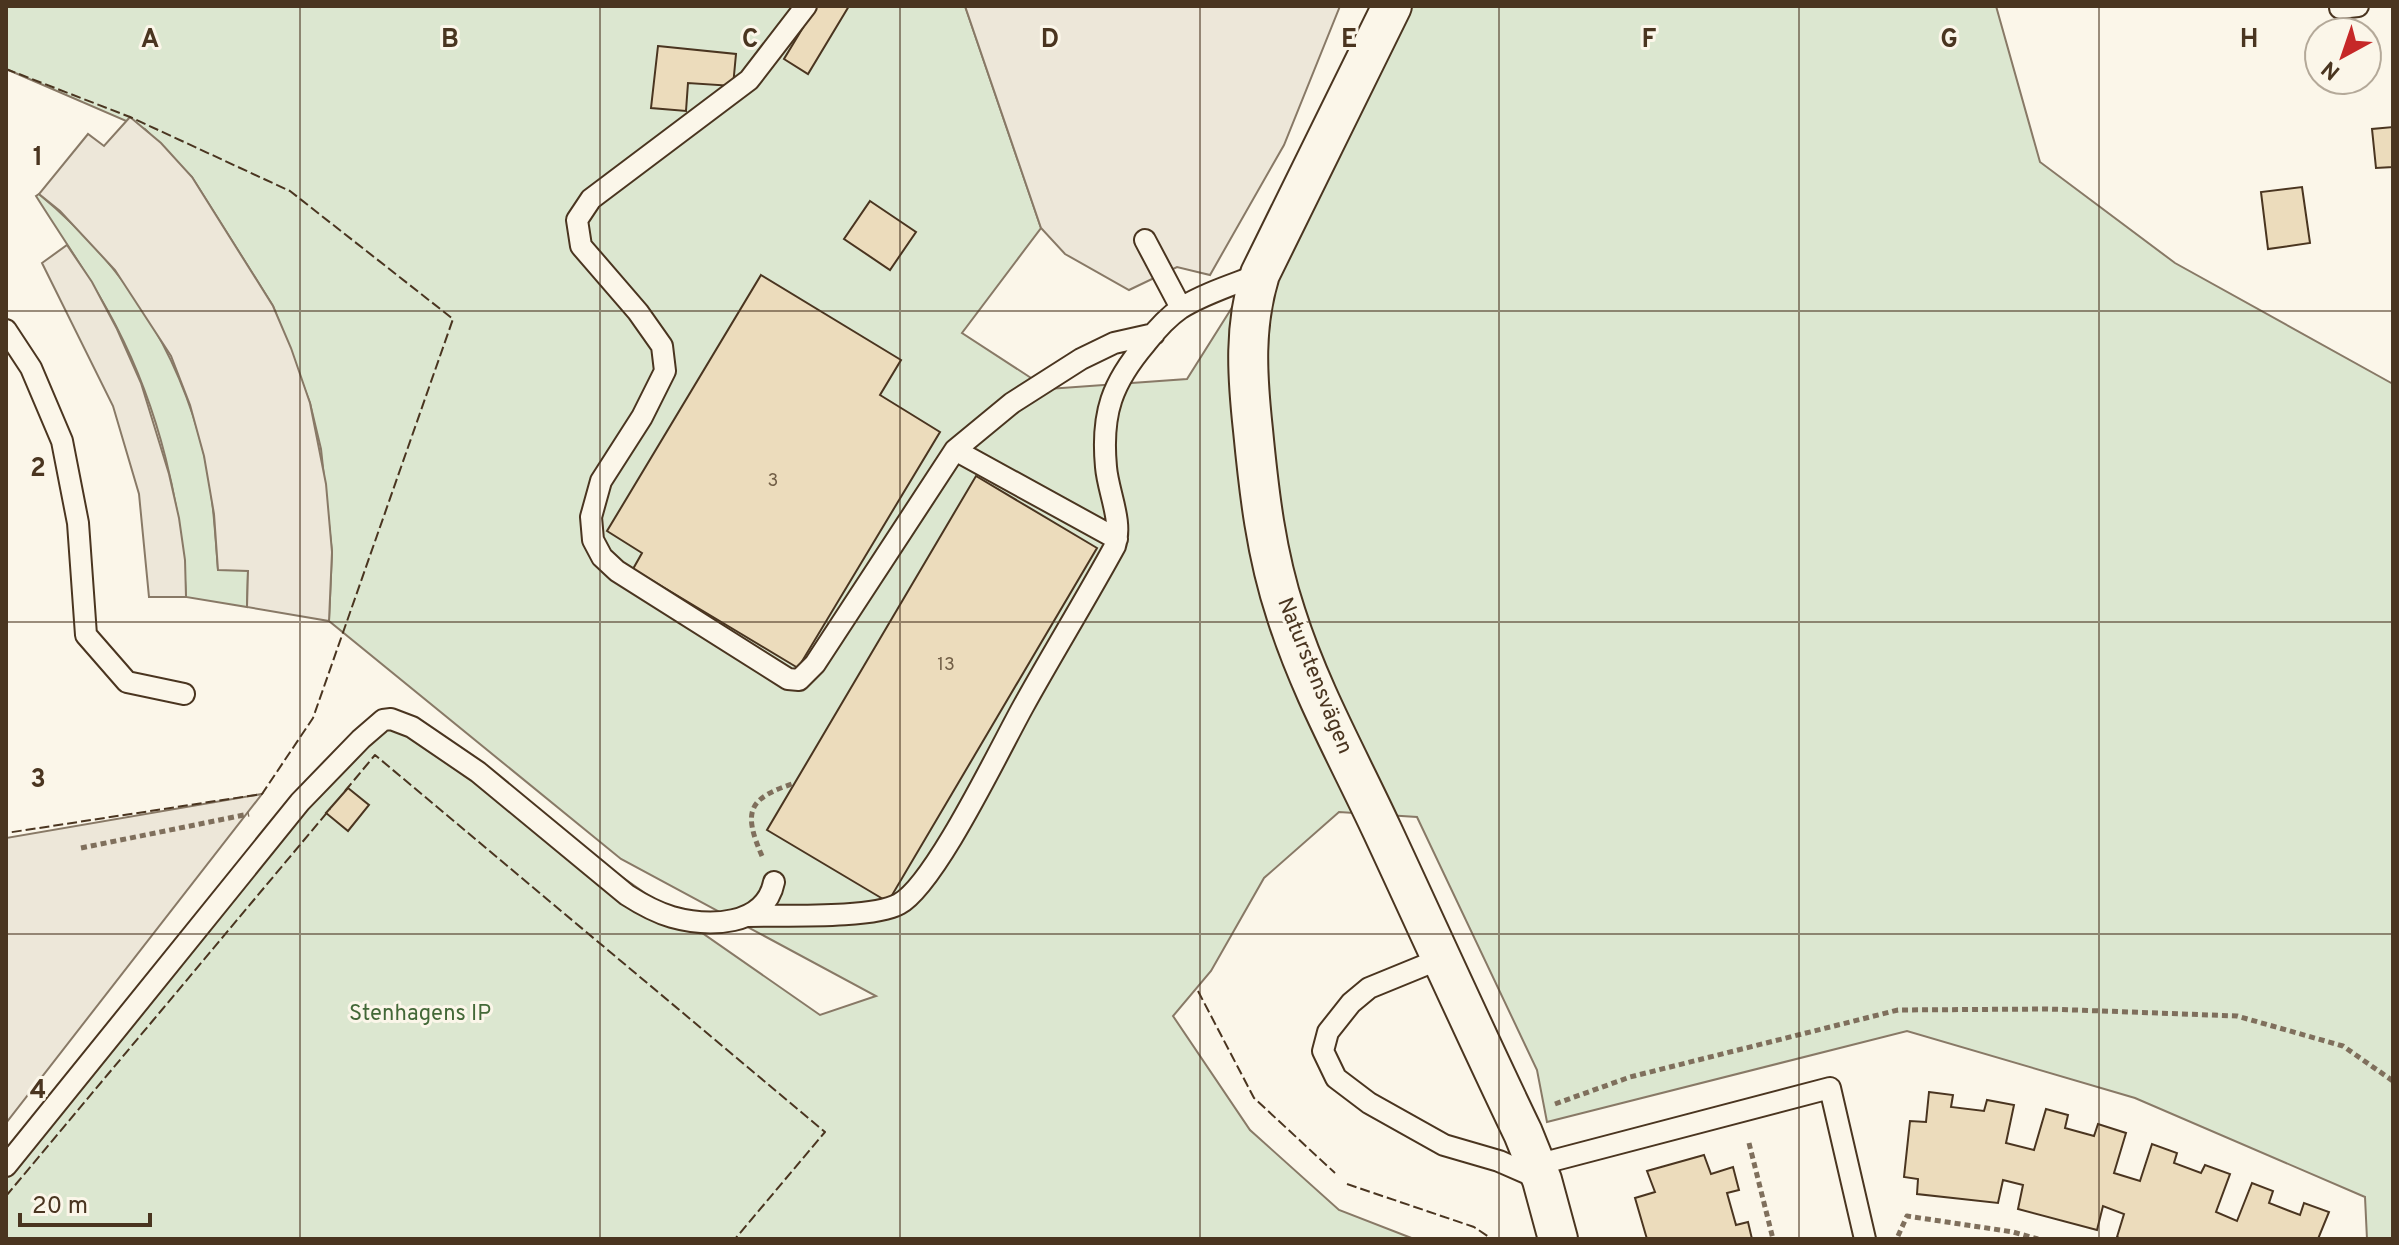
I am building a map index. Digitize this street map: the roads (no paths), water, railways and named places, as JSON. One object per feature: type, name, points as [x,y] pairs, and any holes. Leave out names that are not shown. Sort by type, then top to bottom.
[{"type":"street","name":"Naturstensvägen","points":[[1392,6],[1260,274],[1252,301],[1248,329],[1250,401],[1260,510],[1285,614],[1328,722],[1381,828],[1516,1118],[1539,1172],[1558,1239]]},
{"type":"lane","points":[[806,6],[749,80],[591,199],[577,220],[581,246],[638,312],[662,346],[665,371],[642,417],[601,481],[591,517],[593,540],[602,557],[617,571],[788,679],[799,680],[815,664],[955,450],[1012,403],[1081,359],[1114,343],[1154,334]]},
{"type":"lane","points":[[2340,6],[2358,6]]},
{"type":"lane","points":[[1145,240],[1181,308]]},
{"type":"lane","points":[[6,1166],[299,804],[369,730],[391,719],[423,733],[478,772],[627,895],[649,908],[697,922],[732,921],[747,916],[843,914],[900,904],[917,889],[982,782],[1117,539],[1106,468],[1106,412],[1119,378],[1154,334],[1181,308],[1260,274]]},
{"type":"lane","points":[[6,330],[31,368],[62,441],[78,523],[86,635],[127,682],[184,694]]},
{"type":"lane","points":[[955,450],[1117,539]]},
{"type":"lane","points":[[747,916],[771,897],[774,882]]},
{"type":"lane","points":[[1440,959],[1369,988],[1351,1003],[1328,1032],[1323,1051],[1336,1078],[1369,1103],[1444,1145],[1539,1172],[1741,1111],[1830,1088],[1865,1239]]},
{"type":"park label","name":"Stenhagens IP","points":[[420,1014]]}]
